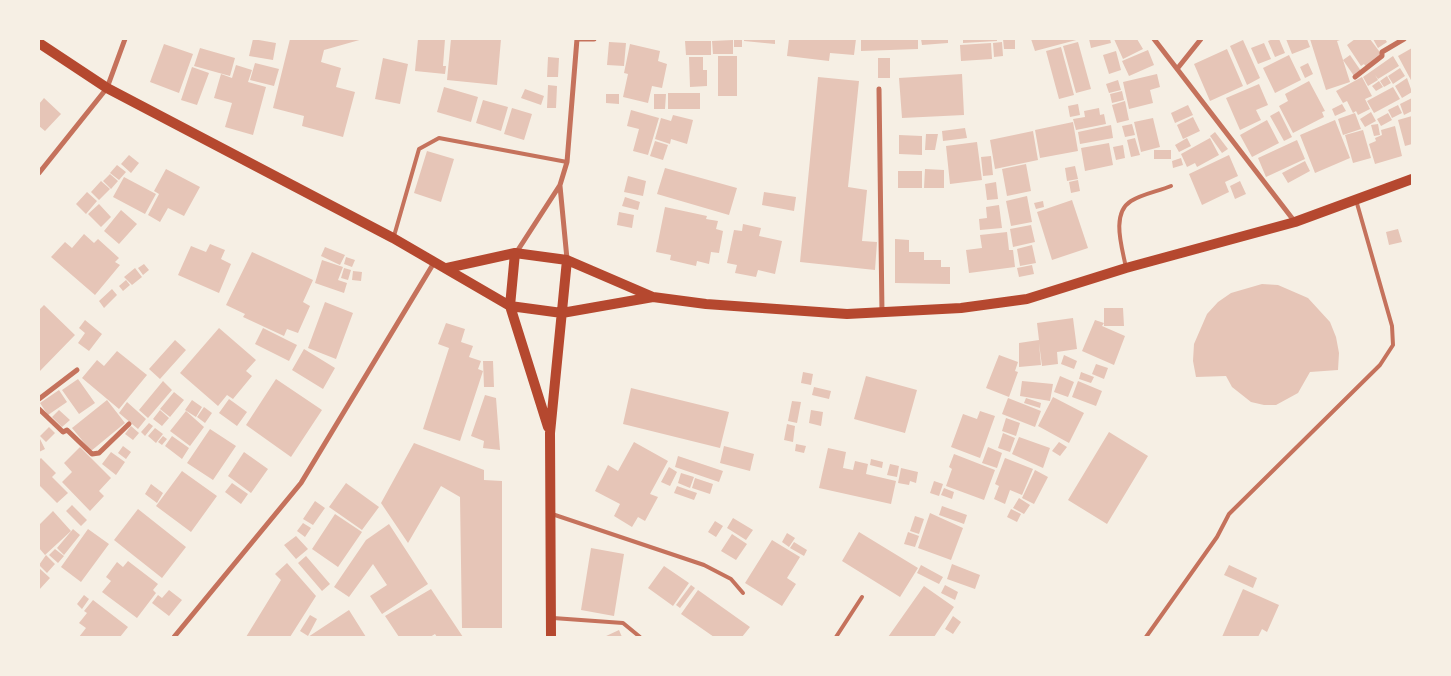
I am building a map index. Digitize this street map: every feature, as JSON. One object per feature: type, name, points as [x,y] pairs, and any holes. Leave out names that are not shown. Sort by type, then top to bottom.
[{"type":"main road","points":[[39,44],[107,88],[393,238],[510,306],[562,313],[653,297]]},
{"type":"main road","points":[[447,268],[516,253],[567,260],[653,297],[706,304],[847,314],[961,308],[1027,299],[1126,268],[1295,222],[1355,198],[1412,179]]},
{"type":"main road","points":[[516,253],[510,306],[550,433]]},
{"type":"main road","points":[[551,637],[550,433],[567,260]]},
{"type":"street","points":[[39,173],[107,88],[125,39]]},
{"type":"street","points":[[516,253],[560,185],[567,162],[577,39],[594,39]]},
{"type":"street","points":[[1154,39],[1295,222]]},
{"type":"street","points":[[1177,68],[1201,39]]},
{"type":"street","points":[[1355,78],[1382,56],[1382,52],[1404,39]]},
{"type":"street","points":[[879,89],[882,313]]},
{"type":"street","points":[[560,185],[567,260]]},
{"type":"street","points":[[174,637],[301,483],[435,261]]},
{"type":"street","points":[[39,398],[77,370]]},
{"type":"street","points":[[39,409],[62,432],[67,430],[92,454],[100,453],[129,424]]},
{"type":"lane","points":[[393,238],[419,150],[439,138],[567,162]]},
{"type":"lane","points":[[1126,268],[1119,224],[1122,212],[1129,202],[1171,186]]},
{"type":"lane","points":[[1146,637],[1217,537],[1229,514],[1380,364],[1393,346],[1392,326],[1355,198]]},
{"type":"lane","points":[[550,513],[704,565],[731,579],[743,593]]},
{"type":"lane","points":[[836,637],[862,597]]},
{"type":"lane","points":[[550,618],[623,623],[640,637]]},
{"type":"building","points":[[253,39],[276,43],[273,60],[249,56]]},
{"type":"building","points":[[290,39],[363,39],[324,50],[321,62],[341,68],[336,87],[355,92],[343,137],[302,126],[304,116],[273,108]]},
{"type":"building","points":[[418,39],[445,39],[443,66],[446,66],[445,74],[415,71]]},
{"type":"building","points":[[451,39],[501,39],[497,85],[447,80]]},
{"type":"building","points":[[734,39],[742,39],[742,47],[734,47]]},
{"type":"building","points":[[744,39],[775,39],[775,44],[744,41]]},
{"type":"building","points":[[789,39],[856,39],[854,55],[830,53],[829,61],[787,56]]},
{"type":"building","points":[[861,39],[918,39],[918,49],[861,51]]},
{"type":"building","points":[[921,39],[948,39],[948,43],[922,45]]},
{"type":"building","points":[[963,39],[997,39],[997,41],[963,43]]},
{"type":"building","points":[[1003,39],[1015,39],[1015,49],[1004,49]]},
{"type":"building","points":[[1031,39],[1080,39],[1035,51]]},
{"type":"building","points":[[1089,39],[1110,39],[1111,43],[1091,48]]},
{"type":"building","points":[[1114,39],[1137,39],[1143,49],[1123,59]]},
{"type":"building","points":[[1279,39],[1285,53],[1275,57],[1268,41]]},
{"type":"building","points":[[1286,39],[1307,39],[1310,47],[1292,54]]},
{"type":"building","points":[[1310,39],[1343,39],[1337,41],[1350,82],[1326,90]]},
{"type":"building","points":[[1355,39],[1370,39],[1382,55],[1366,67],[1364,64],[1361,66],[1347,45]]},
{"type":"building","points":[[1373,39],[1385,39],[1387,42],[1378,48]]},
{"type":"building","points":[[733,40],[733,54],[713,54],[712,41]]},
{"type":"building","points":[[1243,40],[1260,78],[1247,85],[1230,46]]},
{"type":"building","points":[[685,41],[711,41],[711,55],[686,55]]},
{"type":"building","points":[[609,42],[626,43],[624,66],[607,65]]},
{"type":"building","points":[[1002,42],[1003,56],[994,57],[993,43]]},
{"type":"building","points":[[1078,42],[1091,89],[1076,93],[1063,46]]},
{"type":"building","points":[[991,43],[992,59],[961,61],[960,45]]},
{"type":"building","points":[[1264,43],[1271,59],[1258,64],[1251,48]]},
{"type":"building","points":[[164,44],[193,54],[179,93],[150,82]]},
{"type":"building","points":[[630,44],[660,51],[658,61],[667,64],[662,88],[652,86],[648,103],[623,97],[628,74],[624,73]]},
{"type":"building","points":[[1061,47],[1074,95],[1059,99],[1046,51]]},
{"type":"building","points":[[200,48],[235,58],[230,76],[194,66]]},
{"type":"building","points":[[1412,48],[1412,82],[1398,56]]},
{"type":"building","points":[[1227,49],[1243,86],[1210,101],[1194,64]]},
{"type":"building","points":[[1148,50],[1154,65],[1129,76],[1122,61]]},
{"type":"building","points":[[1116,51],[1121,70],[1109,74],[1103,55]]},
{"type":"building","points":[[1289,55],[1301,80],[1275,93],[1263,68]]},
{"type":"building","points":[[1350,55],[1361,71],[1354,76],[1343,60]]},
{"type":"building","points":[[718,56],[737,56],[737,96],[718,96]]},
{"type":"building","points":[[1393,56],[1399,66],[1378,79],[1375,75],[1378,80],[1368,86],[1363,77]]},
{"type":"building","points":[[548,57],[559,58],[558,77],[547,77]]},
{"type":"building","points":[[689,57],[703,57],[703,70],[707,70],[707,86],[690,87]]},
{"type":"building","points":[[383,58],[408,64],[400,104],[375,99]]},
{"type":"building","points":[[878,58],[890,58],[890,78],[878,78]]},
{"type":"building","points":[[255,63],[279,69],[274,86],[250,80]]},
{"type":"building","points":[[1308,63],[1313,74],[1305,78],[1300,67]]},
{"type":"building","points":[[236,65],[252,70],[248,82],[266,87],[253,135],[225,127],[232,103],[214,98],[221,74],[232,78]]},
{"type":"building","points":[[192,67],[209,73],[197,105],[181,100]]},
{"type":"building","points":[[1400,68],[1405,76],[1393,84],[1388,76]]},
{"type":"building","points":[[962,74],[964,115],[902,118],[899,78]]},
{"type":"building","points":[[1157,74],[1160,87],[1150,90],[1153,103],[1129,109],[1123,82]]},
{"type":"building","points":[[1387,76],[1391,83],[1384,87],[1380,81]]},
{"type":"building","points":[[818,77],[859,81],[848,187],[867,190],[862,241],[877,242],[875,270],[800,262]]},
{"type":"building","points":[[1362,77],[1372,96],[1365,99],[1370,109],[1358,115],[1356,111],[1353,113],[1347,101],[1343,103],[1336,91]]},
{"type":"building","points":[[1407,78],[1412,92],[1402,98],[1395,86]]},
{"type":"building","points":[[1118,80],[1121,90],[1109,93],[1106,84]]},
{"type":"building","points":[[1309,81],[1325,111],[1322,112],[1324,117],[1293,133],[1279,106],[1288,101],[1285,94]]},
{"type":"building","points":[[1379,81],[1383,87],[1376,91],[1372,86]]},
{"type":"building","points":[[1259,84],[1268,105],[1256,110],[1261,120],[1240,130],[1226,98]]},
{"type":"building","points":[[548,85],[557,86],[556,108],[547,108]]},
{"type":"building","points":[[444,87],[478,97],[471,122],[437,112]]},
{"type":"building","points":[[1393,87],[1400,99],[1374,113],[1367,101]]},
{"type":"building","points":[[525,89],[544,96],[541,105],[521,98]]},
{"type":"building","points":[[1122,91],[1124,100],[1112,103],[1110,94]]},
{"type":"building","points":[[668,93],[700,93],[700,109],[668,109]]},
{"type":"building","points":[[606,94],[619,94],[619,104],[606,103]]},
{"type":"building","points":[[654,94],[666,94],[665,109],[654,109]]},
{"type":"building","points":[[44,98],[61,114],[45,131],[39,126],[39,104]]},
{"type":"building","points":[[1412,98],[1412,111],[1404,115],[1400,104]]},
{"type":"building","points":[[483,100],[508,107],[501,131],[476,123]]},
{"type":"building","points":[[1125,101],[1129,120],[1117,123],[1112,105]]},
{"type":"building","points":[[1078,104],[1080,115],[1070,117],[1068,106]]},
{"type":"building","points":[[1342,104],[1346,111],[1335,116],[1332,109]]},
{"type":"building","points":[[1188,105],[1193,115],[1175,123],[1171,113]]},
{"type":"building","points":[[1398,105],[1402,113],[1392,118],[1388,110]]},
{"type":"building","points":[[512,108],[532,114],[524,140],[504,134]]},
{"type":"building","points":[[1099,108],[1100,115],[1104,114],[1106,124],[1076,130],[1073,119],[1085,117],[1084,111]]},
{"type":"building","points":[[631,110],[659,118],[648,155],[633,151],[639,129],[627,126]]},
{"type":"building","points":[[1279,111],[1292,137],[1284,141],[1270,116]]},
{"type":"building","points":[[1371,112],[1376,121],[1365,127],[1360,119]]},
{"type":"building","points":[[1355,113],[1361,129],[1343,135],[1338,119]]},
{"type":"building","points":[[1388,113],[1392,120],[1381,126],[1377,119]]},
{"type":"building","points":[[673,115],[693,120],[687,144],[671,139],[670,144],[655,139],[661,118],[671,121]]},
{"type":"building","points":[[1412,116],[1412,144],[1405,146],[1398,120]]},
{"type":"building","points":[[1193,117],[1200,131],[1183,139],[1177,125]]},
{"type":"building","points":[[1153,118],[1160,147],[1141,152],[1134,122]]},
{"type":"building","points":[[1267,120],[1279,143],[1252,157],[1240,135]]},
{"type":"building","points":[[1335,120],[1350,158],[1315,173],[1300,135]]},
{"type":"building","points":[[1073,122],[1078,151],[1040,158],[1035,130]]},
{"type":"building","points":[[1132,124],[1135,135],[1125,137],[1122,126]]},
{"type":"building","points":[[1378,124],[1380,135],[1374,136],[1371,125]]},
{"type":"building","points":[[1111,125],[1113,138],[1080,144],[1078,132]]},
{"type":"building","points":[[1395,126],[1402,156],[1375,164],[1369,144],[1376,141],[1375,138],[1382,135],[1381,130]]},
{"type":"building","points":[[965,128],[967,138],[943,141],[942,131]]},
{"type":"building","points":[[1363,130],[1371,158],[1353,163],[1345,135]]},
{"type":"building","points":[[1033,131],[1038,160],[995,169],[990,140]]},
{"type":"building","points":[[1215,132],[1228,149],[1222,153],[1210,136]]},
{"type":"building","points":[[926,134],[938,134],[935,150],[925,150]]},
{"type":"building","points":[[899,135],[922,136],[922,155],[899,154]]},
{"type":"building","points":[[1135,138],[1140,155],[1131,157],[1127,140]]},
{"type":"building","points":[[1187,138],[1191,146],[1179,152],[1175,145]]},
{"type":"building","points":[[1210,138],[1219,155],[1197,167],[1195,163],[1187,167],[1181,154]]},
{"type":"building","points":[[1297,140],[1305,159],[1266,177],[1258,158]]},
{"type":"building","points":[[655,141],[668,145],[663,160],[650,156]]},
{"type":"building","points":[[977,142],[982,180],[950,184],[946,146]]},
{"type":"building","points":[[1109,143],[1113,165],[1085,171],[1081,148]]},
{"type":"building","points":[[1123,145],[1125,158],[1116,160],[1113,147]]},
{"type":"building","points":[[1154,150],[1171,150],[1171,159],[1154,159]]},
{"type":"building","points":[[427,151],[454,159],[441,202],[414,193]]},
{"type":"building","points":[[129,155],[139,163],[131,173],[121,164]]},
{"type":"building","points":[[1229,155],[1238,176],[1225,182],[1229,192],[1202,205],[1189,174]]},
{"type":"building","points":[[991,156],[993,175],[983,176],[981,157]]},
{"type":"building","points":[[1181,158],[1183,165],[1173,168],[1172,161]]},
{"type":"building","points":[[1305,161],[1310,171],[1288,183],[1282,173]]},
{"type":"building","points":[[1026,164],[1031,191],[1007,196],[1002,169]]},
{"type":"building","points":[[117,165],[126,172],[119,180],[110,173]]},
{"type":"building","points":[[1075,166],[1078,179],[1067,181],[1065,168]]},
{"type":"building","points":[[665,168],[737,188],[729,215],[657,194]]},
{"type":"building","points":[[166,169],[200,187],[184,216],[168,208],[160,222],[148,215],[159,194],[154,191]]},
{"type":"building","points":[[925,169],[944,170],[944,188],[924,188]]},
{"type":"building","points":[[898,171],[922,171],[922,188],[898,188]]},
{"type":"building","points":[[110,174],[118,181],[111,189],[103,181]]},
{"type":"building","points":[[628,176],[646,181],[643,196],[624,192]]},
{"type":"building","points":[[124,177],[156,194],[145,214],[113,197]]},
{"type":"building","points":[[1078,180],[1080,191],[1071,193],[1069,182]]},
{"type":"building","points":[[101,181],[110,189],[99,200],[91,192]]},
{"type":"building","points":[[1240,181],[1246,194],[1235,199],[1230,186]]},
{"type":"building","points":[[996,182],[998,199],[987,200],[985,184]]},
{"type":"building","points":[[87,192],[97,201],[86,214],[76,204]]},
{"type":"building","points":[[764,192],[796,197],[794,211],[762,205]]},
{"type":"building","points":[[1027,196],[1032,222],[1011,226],[1006,201]]},
{"type":"building","points":[[625,197],[640,202],[638,210],[622,206]]},
{"type":"building","points":[[1072,200],[1088,248],[1052,260],[1037,212]]},
{"type":"building","points":[[1043,201],[1044,207],[1036,209],[1034,203]]},
{"type":"building","points":[[99,204],[111,217],[101,227],[88,214]]},
{"type":"building","points":[[999,205],[1002,228],[980,230],[979,219],[987,218],[986,207]]},
{"type":"building","points":[[665,207],[707,216],[706,219],[718,221],[716,229],[723,231],[719,253],[711,252],[709,264],[697,261],[696,266],[670,260],[671,255],[656,252]]},
{"type":"building","points":[[121,210],[137,224],[119,244],[104,231]]},
{"type":"building","points":[[619,212],[634,215],[632,228],[617,225]]},
{"type":"building","points":[[743,224],[761,228],[759,236],[782,241],[775,274],[758,270],[756,277],[735,273],[737,265],[727,263],[734,230],[742,231]]},
{"type":"building","points":[[1031,225],[1035,242],[1013,247],[1010,229]]},
{"type":"building","points":[[1398,229],[1402,242],[1389,245],[1386,232]]},
{"type":"building","points":[[1007,232],[1009,250],[1013,250],[1015,267],[969,273],[966,250],[982,248],[980,235]]},
{"type":"building","points":[[84,234],[94,243],[98,239],[119,258],[115,262],[120,265],[95,295],[51,257],[65,242],[72,248]]},
{"type":"building","points":[[895,239],[909,240],[909,252],[924,252],[924,260],[941,260],[941,267],[950,267],[950,284],[895,283]]},
{"type":"building","points":[[210,244],[225,250],[221,259],[231,264],[219,293],[178,275],[191,246],[206,252]]},
{"type":"building","points":[[1032,245],[1036,263],[1020,266],[1017,249]]},
{"type":"building","points":[[325,247],[345,255],[340,265],[321,256]]},
{"type":"building","points":[[252,252],[313,280],[303,302],[310,306],[298,333],[287,329],[284,336],[243,317],[245,314],[226,305]]},
{"type":"building","points":[[346,257],[355,260],[352,267],[344,264]]},
{"type":"building","points":[[322,260],[343,267],[338,280],[347,283],[344,293],[315,283]]},
{"type":"building","points":[[144,264],[149,270],[143,275],[138,268]]},
{"type":"building","points":[[1032,265],[1034,274],[1019,277],[1017,268]]},
{"type":"building","points":[[135,268],[142,277],[132,285],[124,277]]},
{"type":"building","points":[[344,268],[351,270],[348,280],[341,278]]},
{"type":"building","points":[[353,271],[362,272],[361,281],[352,280]]},
{"type":"building","points":[[126,280],[130,285],[123,291],[119,286]]},
{"type":"building","points":[[1262,284],[1278,285],[1308,298],[1330,322],[1336,337],[1339,353],[1338,370],[1310,372],[1298,393],[1276,405],[1251,402],[1232,387],[1226,376],[1196,377],[1193,361],[1194,344],[1207,314],[1218,302],[1231,293]]},
{"type":"building","points":[[112,289],[117,295],[104,308],[99,301]]},
{"type":"building","points":[[325,302],[353,313],[336,359],[308,348]]},
{"type":"building","points":[[44,305],[75,335],[39,372],[39,310]]},
{"type":"building","points":[[1104,308],[1123,308],[1124,326],[1104,326]]},
{"type":"building","points":[[1073,318],[1077,349],[1057,352],[1058,364],[1042,366],[1039,343],[1041,365],[1019,367],[1019,343],[1039,340],[1037,323]]},
{"type":"building","points":[[85,320],[102,334],[89,351],[78,343],[85,333],[79,328]]},
{"type":"building","points":[[1095,320],[1104,323],[1102,326],[1125,336],[1114,365],[1082,351]]},
{"type":"building","points":[[446,323],[465,329],[461,342],[473,346],[469,357],[481,361],[478,369],[483,371],[460,441],[423,429],[449,348],[438,344]]},
{"type":"building","points":[[219,328],[256,360],[246,371],[252,376],[233,399],[227,395],[218,406],[180,373]]},
{"type":"building","points":[[263,328],[297,345],[289,361],[255,344]]},
{"type":"building","points":[[175,340],[186,350],[160,379],[149,369]]},
{"type":"building","points":[[304,349],[335,368],[323,389],[292,370]]},
{"type":"building","points":[[117,351],[147,375],[119,409],[82,378],[97,360],[104,366]]},
{"type":"building","points":[[999,355],[1018,362],[1015,371],[1018,372],[1009,397],[986,388]]},
{"type":"building","points":[[1064,355],[1077,361],[1074,369],[1061,364]]},
{"type":"building","points":[[483,361],[493,361],[494,387],[484,387]]},
{"type":"building","points":[[1096,364],[1108,368],[1104,379],[1092,374]]},
{"type":"building","points":[[803,372],[813,374],[811,385],[801,383]]},
{"type":"building","points":[[1081,372],[1094,377],[1091,383],[1079,379]]},
{"type":"building","points":[[866,376],[917,390],[905,433],[854,419]]},
{"type":"building","points":[[1060,376],[1074,382],[1068,397],[1054,392]]},
{"type":"building","points":[[78,379],[95,403],[79,414],[62,390]]},
{"type":"building","points":[[276,379],[322,410],[291,457],[246,425]]},
{"type":"building","points":[[163,381],[172,390],[148,418],[139,410]]},
{"type":"building","points":[[1022,381],[1053,384],[1050,401],[1020,396]]},
{"type":"building","points":[[1078,381],[1102,391],[1096,406],[1072,397]]},
{"type":"building","points":[[814,387],[831,391],[829,399],[812,395]]},
{"type":"building","points":[[631,388],[729,412],[720,448],[623,424]]},
{"type":"building","points":[[59,390],[67,402],[48,415],[40,403]]},
{"type":"building","points":[[174,392],[184,400],[170,417],[160,409]]},
{"type":"building","points":[[485,395],[496,398],[500,450],[483,448],[484,441],[471,436]]},
{"type":"building","points":[[1053,397],[1084,413],[1069,443],[1038,426]]},
{"type":"building","points":[[1008,398],[1041,411],[1035,427],[1002,414]]},
{"type":"building","points":[[1026,398],[1041,403],[1040,408],[1024,403]]},
{"type":"building","points":[[229,399],[247,412],[237,426],[219,413]]},
{"type":"building","points":[[107,400],[125,423],[91,451],[72,428]]},
{"type":"building","points":[[192,400],[202,407],[196,417],[185,410]]},
{"type":"building","points":[[792,401],[801,402],[797,423],[788,421]]},
{"type":"building","points":[[127,402],[146,419],[138,429],[119,413]]},
{"type":"building","points":[[204,407],[212,413],[205,423],[197,417]]},
{"type":"building","points":[[59,410],[70,420],[62,427],[52,417]]},
{"type":"building","points":[[160,410],[169,418],[162,426],[153,419]]},
{"type":"building","points":[[811,410],[823,412],[821,426],[809,423]]},
{"type":"building","points":[[186,411],[204,427],[190,446],[170,431]]},
{"type":"building","points":[[980,411],[995,416],[980,458],[951,447],[963,414],[977,419]]},
{"type":"building","points":[[1006,418],[1020,423],[1016,436],[1002,431]]},
{"type":"building","points":[[149,423],[153,426],[145,436],[141,432]]},
{"type":"building","points":[[787,424],[795,426],[793,442],[784,440]]},
{"type":"building","points":[[131,426],[139,433],[133,440],[125,434]]},
{"type":"building","points":[[49,427],[55,433],[46,442],[40,436]]},
{"type":"building","points":[[155,428],[163,434],[156,443],[148,436]]},
{"type":"building","points":[[210,429],[236,446],[213,480],[187,463]]},
{"type":"building","points":[[1109,432],[1148,456],[1107,524],[1068,500]]},
{"type":"building","points":[[1003,433],[1015,438],[1010,452],[998,448]]},
{"type":"building","points":[[163,436],[167,439],[162,445],[158,442]]},
{"type":"building","points":[[172,436],[189,448],[182,459],[165,446]]},
{"type":"building","points":[[39,437],[45,449],[39,452]]},
{"type":"building","points":[[1019,437],[1050,448],[1043,468],[1012,454]]},
{"type":"building","points":[[634,442],[668,461],[650,494],[658,497],[645,521],[638,517],[632,527],[614,516],[620,504],[595,491],[608,465],[618,471]]},
{"type":"building","points":[[1059,442],[1067,447],[1060,456],[1052,451]]},
{"type":"building","points":[[414,443],[484,470],[484,480],[502,481],[502,628],[462,628],[460,497],[441,486],[408,543],[381,503]]},
{"type":"building","points":[[796,444],[806,446],[804,453],[795,451]]},
{"type":"building","points":[[123,446],[131,452],[126,459],[118,453]]},
{"type":"building","points":[[724,446],[754,454],[750,471],[720,463]]},
{"type":"building","points":[[80,447],[111,478],[99,491],[104,496],[90,511],[62,482],[72,472],[64,463]]},
{"type":"building","points":[[988,447],[1002,453],[997,468],[982,463]]},
{"type":"building","points":[[828,448],[846,452],[843,468],[853,470],[855,461],[868,464],[866,474],[896,481],[891,504],[819,488]]},
{"type":"building","points":[[111,452],[125,462],[116,475],[102,464]]},
{"type":"building","points":[[244,452],[268,469],[251,493],[228,476]]},
{"type":"building","points":[[954,454],[995,470],[984,500],[946,486],[952,469],[949,467]]},
{"type":"building","points":[[678,456],[723,471],[719,482],[675,467]]},
{"type":"building","points":[[41,458],[56,473],[52,477],[68,493],[57,503],[39,485],[39,460]]},
{"type":"building","points":[[1005,458],[1033,469],[1022,495],[1010,490],[1005,504],[994,499],[999,486],[995,484]]},
{"type":"building","points":[[871,459],[883,462],[882,468],[870,465]]},
{"type":"building","points":[[890,464],[899,466],[897,477],[887,475]]},
{"type":"building","points":[[669,467],[677,472],[670,486],[661,482]]},
{"type":"building","points":[[901,468],[918,472],[916,483],[910,481],[909,485],[898,483]]},
{"type":"building","points":[[1035,470],[1048,477],[1034,504],[1022,498]]},
{"type":"building","points":[[182,471],[217,496],[191,532],[156,506]]},
{"type":"building","points":[[681,473],[694,477],[690,488],[678,483]]},
{"type":"building","points":[[695,478],[713,484],[710,494],[692,488]]},
{"type":"building","points":[[934,481],[943,484],[939,496],[930,493]]},
{"type":"building","points":[[232,483],[248,494],[241,504],[225,492]]},
{"type":"building","points":[[346,483],[379,507],[362,530],[329,507]]},
{"type":"building","points":[[151,484],[163,493],[157,503],[145,494]]},
{"type":"building","points":[[677,486],[697,493],[694,500],[674,493]]},
{"type":"building","points":[[944,488],[954,492],[952,499],[941,495]]},
{"type":"building","points":[[1019,498],[1030,505],[1024,514],[1013,508]]},
{"type":"building","points":[[315,501],[325,508],[313,525],[303,519]]},
{"type":"building","points":[[72,505],[87,520],[81,526],[66,511]]},
{"type":"building","points":[[942,506],[967,515],[964,524],[939,515]]},
{"type":"building","points":[[138,509],[186,547],[162,578],[114,540]]},
{"type":"building","points":[[1011,509],[1021,514],[1017,522],[1007,517]]},
{"type":"building","points":[[53,511],[71,531],[45,555],[39,548],[39,525]]},
{"type":"building","points":[[930,513],[963,528],[951,560],[918,548]]},
{"type":"building","points":[[335,514],[362,532],[338,567],[312,549]]},
{"type":"building","points":[[915,516],[924,519],[919,534],[910,531]]},
{"type":"building","points":[[733,518],[753,530],[746,540],[727,528]]},
{"type":"building","points":[[715,521],[723,526],[716,537],[708,532]]},
{"type":"building","points":[[303,523],[311,528],[305,537],[297,531]]},
{"type":"building","points":[[389,524],[428,584],[382,614],[370,596],[387,585],[373,564],[349,597],[334,587],[366,540]]},
{"type":"building","points":[[73,529],[80,535],[64,555],[57,548]]},
{"type":"building","points":[[88,529],[109,544],[81,582],[61,567]]},
{"type":"building","points":[[859,532],[918,568],[900,597],[842,561]]},
{"type":"building","points":[[908,532],[919,536],[915,547],[904,544]]},
{"type":"building","points":[[787,533],[795,538],[789,547],[782,542]]},
{"type":"building","points":[[732,534],[747,544],[736,560],[721,551]]},
{"type":"building","points":[[296,536],[308,549],[296,559],[284,545]]},
{"type":"building","points":[[772,540],[800,557],[787,578],[796,584],[782,606],[745,583]]},
{"type":"building","points":[[794,542],[807,550],[804,556],[790,548]]},
{"type":"building","points":[[591,548],[624,554],[614,616],[581,610]]},
{"type":"building","points":[[55,549],[64,556],[58,563],[49,555]]},
{"type":"building","points":[[46,555],[55,564],[47,573],[39,565]]},
{"type":"building","points":[[306,556],[330,584],[322,591],[298,563]]},
{"type":"building","points":[[128,561],[158,584],[153,590],[156,593],[137,618],[102,592],[111,581],[106,577],[117,562],[123,567]]},
{"type":"building","points":[[287,563],[316,596],[290,637],[246,637],[281,580],[275,574]]},
{"type":"building","points":[[952,564],[980,575],[975,589],[947,579]]},
{"type":"building","points":[[921,565],[943,577],[939,584],[917,573]]},
{"type":"building","points":[[1229,565],[1257,578],[1253,588],[1224,575]]},
{"type":"building","points":[[664,566],[689,583],[673,606],[648,588]]},
{"type":"building","points":[[39,568],[50,578],[39,590]]},
{"type":"building","points":[[691,585],[695,588],[680,608],[676,605]]},
{"type":"building","points":[[945,585],[958,592],[955,600],[941,593]]},
{"type":"building","points":[[924,586],[954,607],[934,637],[888,637]]},
{"type":"building","points":[[431,589],[463,637],[437,637],[435,634],[430,637],[399,637],[385,616]]},
{"type":"building","points":[[1243,589],[1279,605],[1267,632],[1262,629],[1258,637],[1222,637]]},
{"type":"building","points":[[169,590],[182,600],[169,616],[152,603],[158,595],[162,598]]},
{"type":"building","points":[[698,590],[750,627],[742,637],[714,637],[681,614]]},
{"type":"building","points":[[84,595],[89,599],[82,609],[77,604]]},
{"type":"building","points":[[93,600],[128,627],[120,637],[79,637],[86,628],[79,623],[87,613],[84,611]]},
{"type":"building","points":[[349,610],[366,637],[308,637]]},
{"type":"building","points":[[310,615],[317,619],[308,636],[300,631]]},
{"type":"building","points":[[953,616],[961,622],[953,634],[945,629]]},
{"type":"building","points":[[619,630],[622,637],[604,637]]}]
